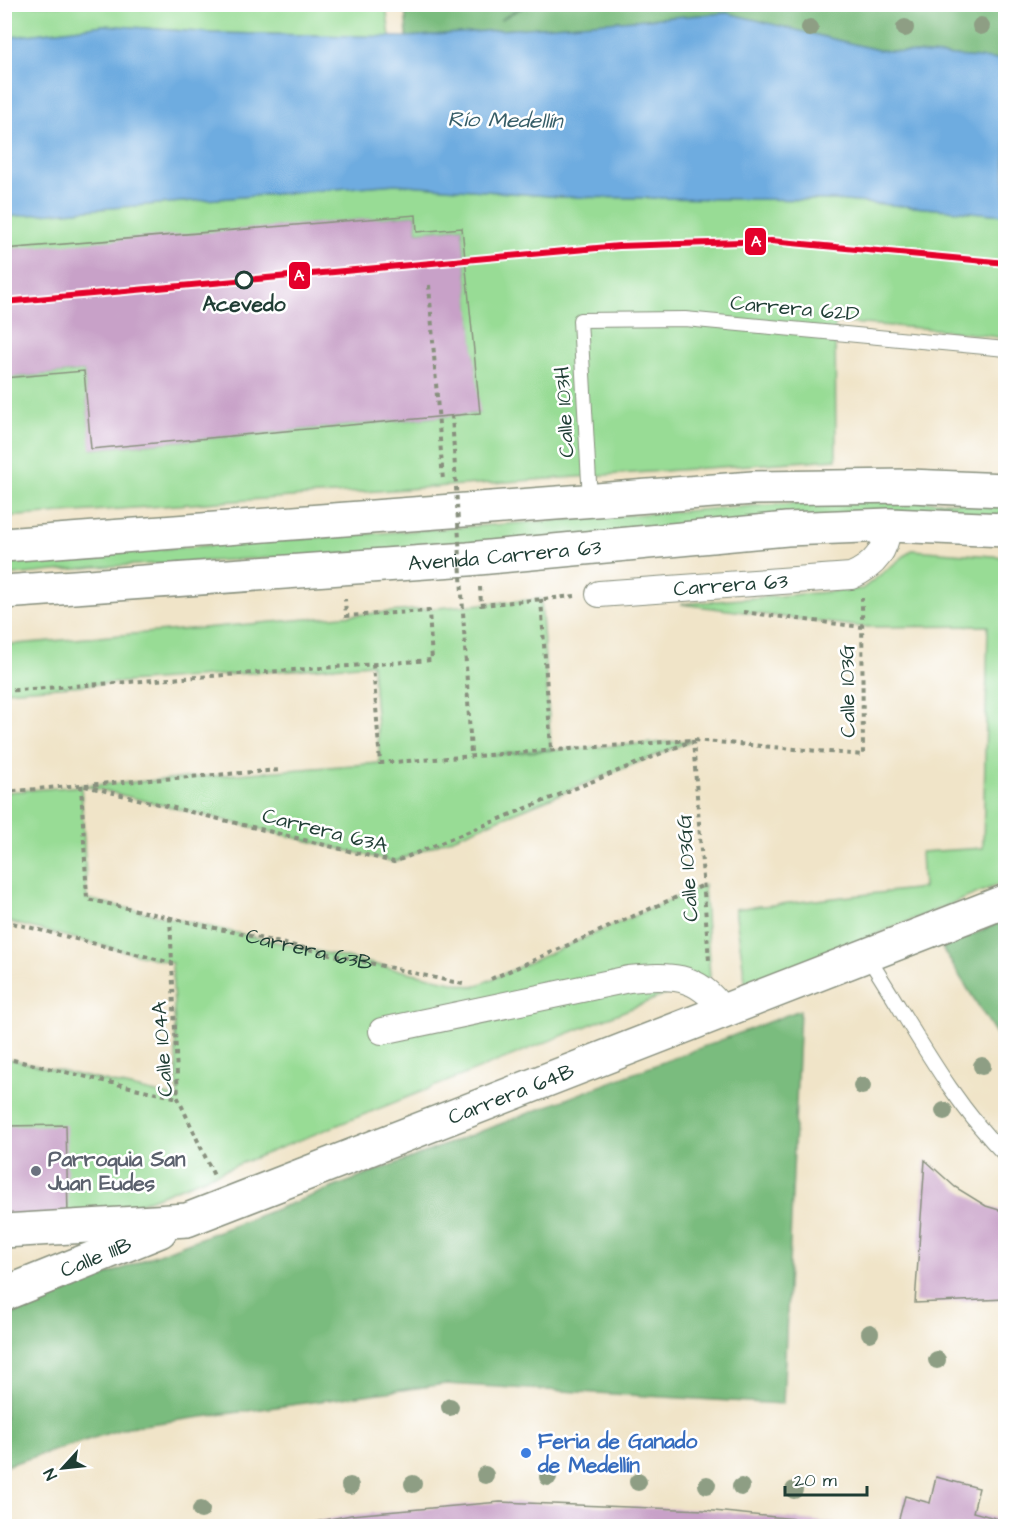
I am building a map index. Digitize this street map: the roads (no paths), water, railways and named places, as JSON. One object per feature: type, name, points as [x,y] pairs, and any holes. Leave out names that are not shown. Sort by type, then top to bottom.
[{"type":"main road","points":[[4,545],[785,487],[921,486],[1005,490]]},
{"type":"main road","name":"Avenida Carrera 63","points":[[4,592],[457,560],[787,529],[889,525],[1005,530]]},
{"type":"main road","name":"Carrera 64B","points":[[4,1231],[187,1220],[716,1002],[865,954],[1005,900]]},
{"type":"main road","name":"Calle 111B","points":[[4,1294],[187,1220]]},
{"type":"street","name":"Carrera 63","points":[[599,594],[851,576],[874,563],[886,544],[889,525]]},
{"type":"street","points":[[382,1031],[629,979],[661,976],[687,980],[716,1002]]},
{"type":"lane","name":"Carrera 62D","points":[[580,320],[685,319],[1005,349]]},
{"type":"lane","name":"Calle 103H","points":[[580,320],[590,502]]},
{"type":"lane","points":[[865,954],[943,1079],[1005,1156]]},
{"type":"water","name":"Río Medellín","points":[[727,13],[878,50],[1005,60],[1005,215],[834,200],[562,197],[395,184],[5,217],[5,38],[104,25],[212,33],[407,37]]},
{"type":"place","name":"Acevedo","points":[[244,280]]},
{"type":"place","name":"Parroquia San Juan Eudes","points":[[36,1171]]},
{"type":"place","name":"Feria de Ganado de Medellín","points":[[526,1453]]}]
